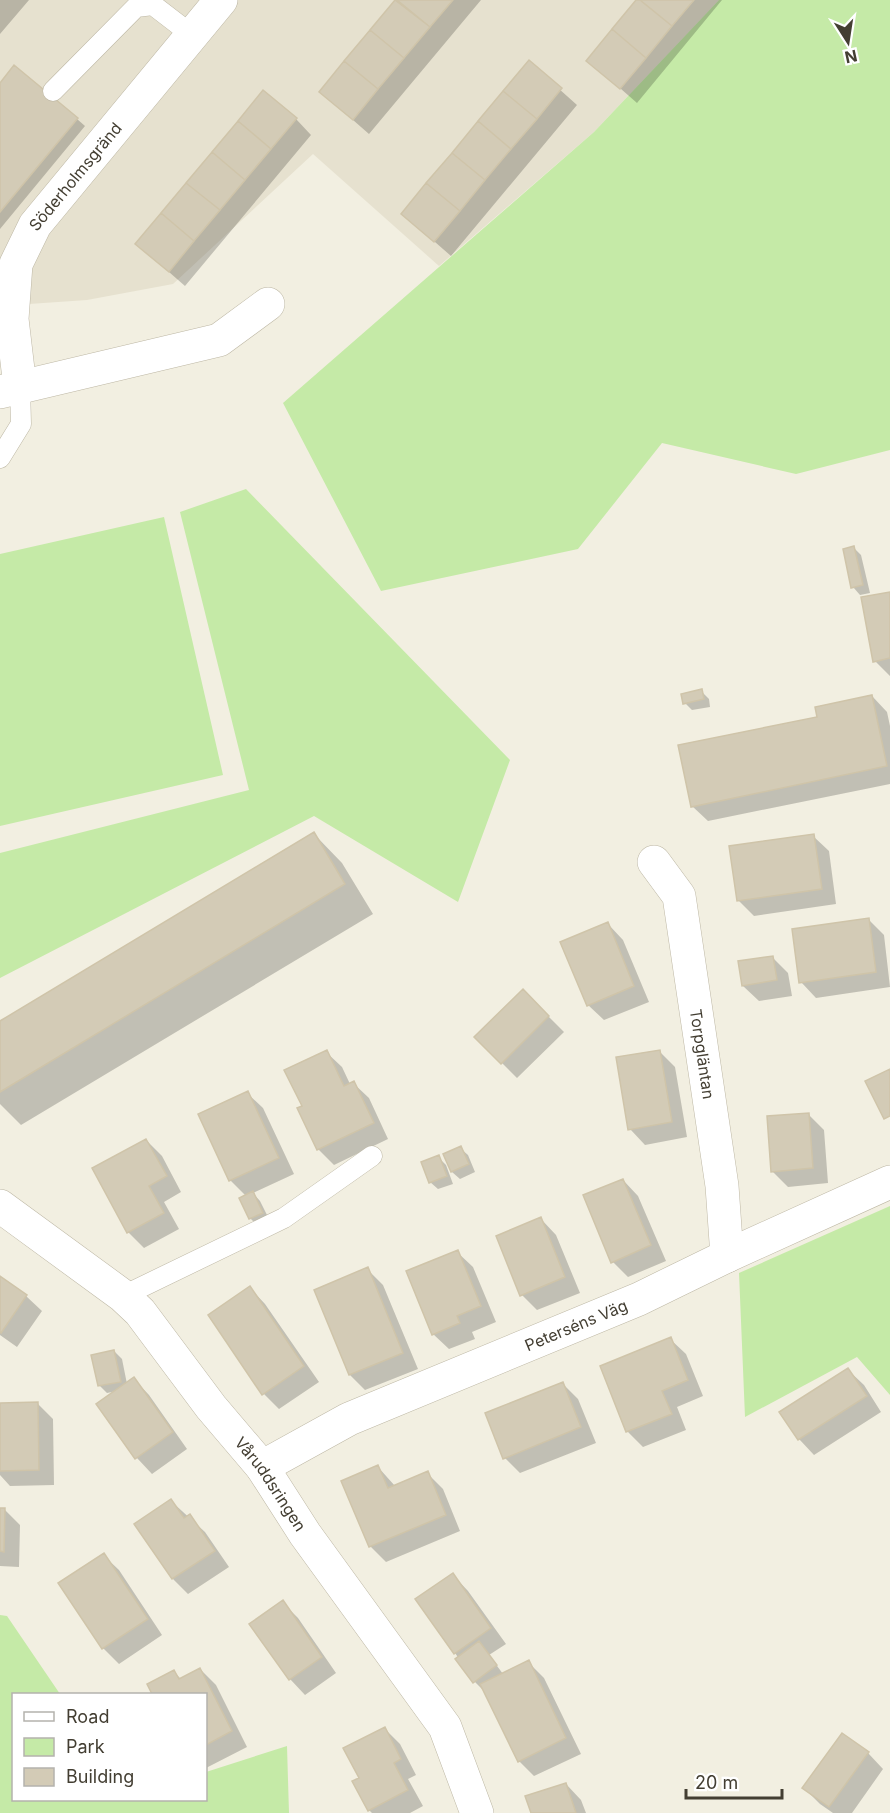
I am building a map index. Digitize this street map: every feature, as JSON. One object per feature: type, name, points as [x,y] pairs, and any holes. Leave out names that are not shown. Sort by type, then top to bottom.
[{"type":"street","name":"Söderholmsgränd","points":[[10,390],[16,264],[35,225],[221,0]]},
{"type":"street","points":[[10,390],[219,340],[268,304]]},
{"type":"street","name":"Torpgläntan","points":[[654,862],[679,896],[722,1186],[727,1256]]},
{"type":"street","name":"Peterséns Väg","points":[[262,1467],[350,1419],[639,1299],[890,1182]]},
{"type":"street","name":"Våruddsringen","points":[[0,1206],[123,1296],[140,1312],[211,1407],[262,1467],[305,1534],[445,1727],[477,1813]]},
{"type":"lane","points":[[53,91],[136,7],[153,5],[192,35]]},
{"type":"lane","points":[[0,458],[21,424],[10,390]]},
{"type":"lane","points":[[123,1296],[284,1218],[372,1156]]},
{"type":"shaded area","points":[[0,0],[719,0],[594,132],[439,266],[313,154],[173,284],[87,300],[0,306]]},
{"type":"green space","points":[[719,0],[890,0],[890,450],[796,474],[662,443],[578,549],[381,591],[283,403],[594,132]]},
{"type":"green space","points":[[246,489],[510,760],[458,902],[314,816],[0,978],[0,853],[249,790],[180,512]]},
{"type":"green space","points":[[164,517],[223,775],[0,826],[0,554]]},
{"type":"green space","points":[[890,1206],[890,1395],[857,1357],[745,1417],[739,1273]]},
{"type":"green space","points":[[0,1615],[7,1616],[59,1693],[12,1693],[12,1801],[207,1801],[207,1772],[287,1746],[289,1813],[0,1813]]},
{"type":"building","points":[[395,0],[430,27],[404,58],[370,30]]},
{"type":"building","points":[[397,0],[453,0],[430,27]]},
{"type":"building","points":[[636,0],[640,0],[672,26],[646,58],[612,29]]},
{"type":"building","points":[[640,0],[694,0],[672,26]]},
{"type":"building","points":[[612,29],[646,58],[620,89],[586,61]]},
{"type":"building","points":[[370,30],[404,58],[378,89],[344,61]]},
{"type":"building","points":[[529,60],[562,88],[537,119],[503,91]]},
{"type":"building","points":[[344,61],[378,89],[353,120],[319,92]]},
{"type":"building","points":[[14,65],[78,118],[0,212],[0,83]]},
{"type":"building","points":[[263,90],[297,118],[271,149],[238,121]]},
{"type":"building","points":[[503,91],[537,119],[511,149],[478,121]]},
{"type":"building","points":[[238,121],[271,149],[245,180],[212,152]]},
{"type":"building","points":[[478,121],[511,149],[485,180],[452,153]]},
{"type":"building","points":[[212,152],[245,180],[220,210],[186,183]]},
{"type":"building","points":[[452,153],[485,180],[460,211],[426,183]]},
{"type":"building","points":[[186,183],[220,210],[194,241],[161,213]]},
{"type":"building","points":[[426,183],[460,211],[434,242],[401,214]]},
{"type":"building","points":[[161,213],[194,241],[169,272],[135,244]]},
{"type":"building","points":[[854,546],[863,585],[851,588],[843,549]]},
{"type":"building","points":[[890,592],[890,658],[873,662],[861,597]]},
{"type":"building","points":[[702,689],[704,699],[683,704],[681,694]]},
{"type":"building","points":[[872,695],[887,766],[691,807],[678,745],[817,717],[815,707]]},
{"type":"building","points":[[314,832],[345,884],[0,1092],[0,1021]]},
{"type":"building","points":[[814,834],[822,889],[737,901],[729,846]]},
{"type":"building","points":[[869,918],[876,972],[799,983],[792,929]]},
{"type":"building","points":[[608,922],[634,986],[587,1006],[560,942]]},
{"type":"building","points":[[773,956],[777,980],[742,986],[738,961]]},
{"type":"building","points":[[523,989],[549,1016],[501,1064],[474,1037]]},
{"type":"building","points":[[327,1050],[344,1086],[354,1081],[374,1123],[317,1150],[297,1108],[302,1106],[284,1070]]},
{"type":"building","points":[[660,1050],[672,1122],[628,1130],[616,1057]]},
{"type":"building","points":[[890,1069],[890,1116],[884,1119],[865,1081]]},
{"type":"building","points":[[248,1091],[279,1158],[229,1181],[198,1114]]},
{"type":"building","points":[[809,1113],[813,1168],[771,1172],[767,1116]]},
{"type":"building","points":[[146,1139],[167,1176],[149,1186],[164,1213],[127,1233],[92,1168]]},
{"type":"building","points":[[461,1146],[469,1164],[451,1172],[443,1154]]},
{"type":"building","points":[[439,1155],[447,1176],[429,1183],[421,1162]]},
{"type":"building","points":[[623,1179],[651,1245],[611,1263],[583,1195]]},
{"type":"building","points":[[253,1191],[263,1213],[249,1219],[239,1198]]},
{"type":"building","points":[[541,1217],[565,1277],[520,1296],[496,1236]]},
{"type":"building","points":[[458,1250],[481,1306],[457,1316],[460,1323],[432,1335],[406,1271]]},
{"type":"building","points":[[368,1267],[403,1353],[349,1375],[314,1290]]},
{"type":"building","points":[[0,1276],[27,1295],[1,1333],[0,1332]]},
{"type":"building","points":[[250,1286],[304,1366],[262,1395],[208,1315]]},
{"type":"building","points":[[671,1337],[688,1380],[662,1391],[672,1414],[626,1432],[600,1366]]},
{"type":"building","points":[[114,1350],[121,1382],[98,1386],[91,1355]]},
{"type":"building","points":[[848,1368],[867,1396],[798,1440],[779,1412]]},
{"type":"building","points":[[134,1377],[173,1432],[135,1459],[96,1404]]},
{"type":"building","points":[[563,1382],[581,1427],[503,1459],[485,1413]]},
{"type":"building","points":[[38,1402],[39,1470],[0,1471],[0,1403]]},
{"type":"building","points":[[378,1465],[388,1488],[428,1471],[446,1515],[369,1547],[341,1481]]},
{"type":"building","points":[[171,1499],[184,1518],[190,1514],[215,1551],[172,1579],[134,1524]]},
{"type":"building","points":[[0,1508],[5,1508],[4,1552],[0,1551]]},
{"type":"building","points":[[104,1553],[148,1619],[102,1649],[58,1583]]},
{"type":"building","points":[[453,1573],[491,1628],[454,1654],[415,1599]]},
{"type":"building","points":[[283,1600],[322,1657],[289,1680],[249,1624]]},
{"type":"building","points":[[479,1641],[497,1665],[473,1683],[455,1659]]},
{"type":"building","points":[[529,1660],[566,1738],[518,1762],[480,1684]]},
{"type":"building","points":[[200,1668],[232,1731],[207,1744],[207,1693],[152,1693],[147,1684],[174,1670],[179,1679]]},
{"type":"building","points":[[385,1727],[401,1759],[394,1763],[408,1790],[368,1811],[352,1781],[359,1778],[343,1748]]},
{"type":"building","points":[[842,1733],[869,1752],[829,1807],[802,1788]]},
{"type":"building","points":[[566,1783],[576,1813],[531,1813],[525,1796]]}]
